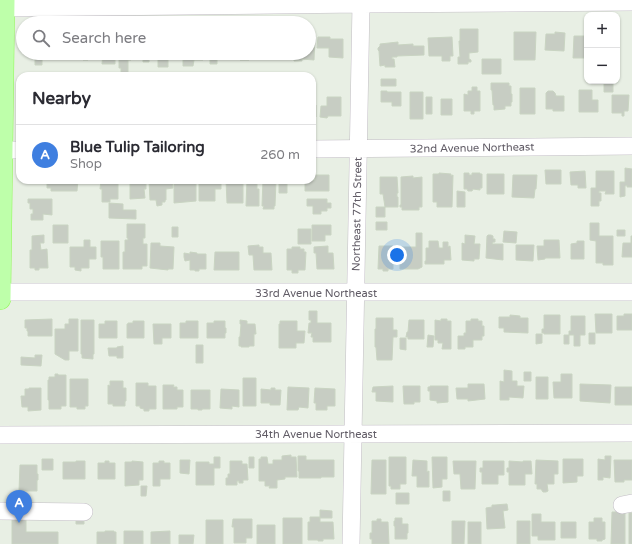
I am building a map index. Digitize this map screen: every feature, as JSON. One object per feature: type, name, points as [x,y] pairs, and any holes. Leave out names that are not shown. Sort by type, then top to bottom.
[{"type":"main road","points":[[0,299],[1,205],[11,150],[4,4]]},
{"type":"street","points":[[4,4],[632,2]]},
{"type":"street","name":"Northeast 77th Street","points":[[351,544],[361,4]]},
{"type":"street","name":"32nd Avenue Northeast","points":[[316,149],[632,146]]},
{"type":"street","name":"33rd Avenue Northeast","points":[[0,292],[632,292]]},
{"type":"street","name":"34th Avenue Northeast","points":[[0,435],[632,432]]},
{"type":"street","points":[[0,511],[84,512]]},
{"type":"building","points":[[460,29],[478,29],[478,52],[469,53],[469,59],[471,62],[468,62],[468,64],[458,64],[458,57],[460,57]]},
{"type":"building","points":[[514,32],[536,32],[535,60],[514,60]]},
{"type":"building","points":[[555,32],[565,33],[564,51],[545,50],[546,34],[555,34]]},
{"type":"building","points":[[574,36],[584,36],[584,58],[573,58]]},
{"type":"building","points":[[318,37],[343,39],[343,58],[329,57],[329,48],[317,48]]},
{"type":"building","points":[[452,37],[453,56],[450,56],[450,61],[442,61],[442,56],[429,56],[428,38]]},
{"type":"building","points":[[398,42],[398,45],[413,44],[413,46],[424,46],[424,55],[392,57],[392,59],[394,59],[395,67],[385,67],[385,65],[380,66],[378,48],[380,44]]},
{"type":"building","points":[[482,59],[501,59],[501,74],[482,74]]},
{"type":"building","points":[[35,60],[42,60],[42,65],[35,65]]},
{"type":"building","points":[[102,60],[115,60],[115,64],[102,64]]},
{"type":"building","points":[[119,60],[128,60],[128,72],[121,72],[121,68],[119,68]]},
{"type":"building","points":[[143,60],[149,60],[149,62],[143,62]]},
{"type":"building","points":[[158,60],[168,60],[168,67],[158,67]]},
{"type":"building","points":[[183,60],[194,60],[193,66],[183,66]]},
{"type":"building","points":[[210,60],[217,60],[217,64],[210,64]]},
{"type":"building","points":[[381,79],[396,79],[396,86],[381,86]]},
{"type":"building","points":[[491,83],[509,83],[512,94],[511,106],[505,106],[505,109],[494,110]]},
{"type":"building","points":[[604,84],[613,84],[613,92],[604,92]]},
{"type":"building","points":[[472,87],[477,87],[477,91],[480,91],[480,111],[474,111],[474,114],[471,114],[471,111],[464,111],[464,94],[468,95],[468,91],[472,91]]},
{"type":"building","points":[[520,88],[535,88],[535,114],[520,114]]},
{"type":"building","points":[[579,90],[592,90],[592,100],[598,100],[598,112],[579,112]]},
{"type":"building","points":[[381,91],[401,92],[401,106],[392,106],[392,102],[381,102]]},
{"type":"building","points":[[548,91],[553,91],[556,96],[564,96],[564,111],[553,111],[553,109],[546,109],[546,93]]},
{"type":"building","points":[[410,92],[423,92],[423,119],[410,119]]},
{"type":"building","points":[[612,95],[629,95],[628,111],[624,111],[624,116],[622,116],[622,113],[612,113]]},
{"type":"building","points":[[327,97],[341,97],[341,116],[328,116],[327,118],[320,117],[321,106],[327,106]]},
{"type":"building","points":[[426,97],[432,97],[432,114],[426,114]]},
{"type":"building","points":[[441,99],[452,99],[452,115],[441,115]]},
{"type":"building","points":[[625,168],[632,169],[632,187],[627,187],[627,185],[625,186],[625,196],[620,197],[620,182],[625,182]]},
{"type":"building","points":[[545,170],[561,170],[561,184],[546,184]]},
{"type":"building","points":[[585,171],[586,188],[578,188],[578,185],[571,185],[570,172]]},
{"type":"building","points":[[596,171],[614,171],[614,194],[605,194],[606,191],[599,191],[599,193],[601,193],[601,201],[599,201],[599,206],[591,206],[591,188],[596,188]]},
{"type":"building","points":[[464,173],[469,173],[469,175],[472,175],[472,173],[482,174],[482,188],[480,188],[480,190],[473,189],[472,191],[464,189]]},
{"type":"building","points":[[433,174],[451,174],[451,176],[453,175],[452,207],[437,207],[437,202],[433,202]]},
{"type":"building","points":[[487,174],[504,174],[504,194],[487,194]]},
{"type":"building","points":[[316,175],[329,175],[329,191],[305,191],[305,184],[316,184]]},
{"type":"building","points":[[513,175],[537,175],[534,198],[512,197]]},
{"type":"building","points":[[413,176],[413,178],[422,177],[422,207],[419,207],[419,210],[402,210],[402,207],[400,207],[401,177]]},
{"type":"building","points":[[380,177],[397,177],[398,207],[385,207],[383,194],[380,194]]},
{"type":"building","points":[[47,184],[78,184],[77,191],[51,191],[51,188],[47,188]]},
{"type":"building","points":[[101,184],[118,184],[118,199],[110,199],[110,202],[102,202],[102,189],[100,189]]},
{"type":"building","points":[[130,184],[146,184],[146,189],[144,189],[145,198],[130,199]]},
{"type":"building","points":[[149,184],[172,184],[173,188],[166,189],[166,200],[165,202],[162,202],[162,205],[157,206],[156,200],[150,200]]},
{"type":"building","points":[[174,184],[196,184],[196,201],[174,203]]},
{"type":"building","points":[[199,184],[221,184],[221,189],[215,189],[215,201],[199,201]]},
{"type":"building","points":[[226,184],[243,184],[243,203],[227,203]]},
{"type":"building","points":[[247,184],[257,184],[257,189],[259,189],[259,206],[246,206]]},
{"type":"building","points":[[263,184],[276,184],[274,209],[263,209],[264,206],[262,206]]},
{"type":"building","points":[[279,184],[287,184],[287,193],[279,193]]},
{"type":"building","points":[[457,191],[465,192],[465,207],[457,207]]},
{"type":"building","points":[[28,199],[52,199],[52,215],[43,214],[43,220],[31,220],[33,209],[30,209]]},
{"type":"building","points":[[307,199],[327,199],[327,203],[331,203],[331,208],[327,208],[327,211],[321,211],[321,214],[313,214],[313,206],[307,206]]},
{"type":"building","points":[[109,203],[123,204],[123,210],[136,210],[136,219],[109,218]]},
{"type":"building","points":[[376,207],[385,207],[385,217],[376,217]]},
{"type":"building","points":[[376,222],[387,222],[387,230],[376,230]]},
{"type":"building","points":[[590,223],[599,223],[599,236],[613,236],[613,265],[596,263],[596,241],[590,240]]},
{"type":"building","points":[[127,224],[145,224],[145,238],[143,238],[143,244],[147,244],[147,266],[142,266],[142,269],[123,269],[125,240],[128,240]]},
{"type":"building","points":[[53,225],[68,225],[68,243],[53,243]]},
{"type":"building","points":[[312,225],[331,225],[331,235],[325,235],[325,241],[312,241]]},
{"type":"building","points":[[172,227],[178,227],[178,237],[172,237]]},
{"type":"building","points":[[298,229],[311,229],[311,244],[298,244]]},
{"type":"building","points":[[617,230],[625,230],[625,236],[617,236]]},
{"type":"building","points":[[504,231],[517,232],[516,243],[503,242]]},
{"type":"building","points":[[416,233],[422,233],[422,267],[418,269],[400,269],[400,247],[416,247]]},
{"type":"building","points":[[44,235],[44,243],[40,243],[41,250],[47,249],[48,268],[39,268],[39,270],[35,270],[35,268],[30,268],[32,236]]},
{"type":"building","points":[[465,235],[475,236],[474,244],[480,244],[479,259],[474,259],[474,261],[462,260],[462,243],[465,244]]},
{"type":"building","points":[[488,235],[493,236],[493,239],[495,239],[495,242],[492,244],[503,244],[503,260],[486,258]]},
{"type":"building","points":[[631,236],[632,257],[622,257],[623,243],[631,243]]},
{"type":"building","points":[[84,240],[90,240],[90,247],[96,247],[96,259],[89,259],[89,268],[81,268],[81,271],[75,270],[75,267],[70,267],[70,247],[84,247]]},
{"type":"building","points":[[544,240],[559,240],[560,258],[545,258],[538,260],[537,246],[544,246]]},
{"type":"building","points":[[101,241],[119,241],[119,269],[103,269]]},
{"type":"building","points":[[429,241],[438,241],[439,248],[443,248],[443,242],[448,242],[448,247],[450,246],[451,260],[444,260],[444,264],[425,264],[426,248],[429,248]]},
{"type":"building","points":[[577,241],[584,241],[584,259],[571,259],[571,244],[577,243]]},
{"type":"building","points":[[151,243],[160,243],[160,246],[174,247],[173,269],[168,270],[150,268]]},
{"type":"building","points":[[259,245],[259,247],[263,247],[263,253],[271,253],[272,270],[254,270],[253,255],[249,255],[248,246]]},
{"type":"building","points":[[516,245],[534,245],[533,261],[516,260]]},
{"type":"building","points":[[328,246],[328,253],[333,253],[334,269],[317,269],[314,247]]},
{"type":"building","points":[[379,246],[393,246],[393,269],[383,271],[383,269],[378,269]]},
{"type":"building","points":[[292,247],[300,247],[300,249],[304,249],[304,252],[306,252],[305,270],[298,270],[298,273],[292,273],[292,270],[287,270],[287,249],[292,249]]},
{"type":"building","points":[[190,252],[206,254],[206,269],[199,269],[199,271],[190,270],[190,260],[185,261],[184,253],[190,254]]},
{"type":"building","points":[[215,252],[239,252],[239,270],[214,270]]},
{"type":"building","points":[[309,311],[317,311],[317,323],[331,323],[331,342],[313,342],[313,337],[311,337],[312,333],[308,333],[309,323],[311,323],[311,320],[309,320]]},
{"type":"building","points":[[595,314],[612,314],[612,333],[596,333]]},
{"type":"building","points":[[624,314],[632,314],[632,330],[617,330],[617,316],[624,316]]},
{"type":"building","points":[[510,315],[520,316],[520,318],[528,318],[528,333],[504,332],[504,328],[499,328],[499,317],[510,317]]},
{"type":"building","points":[[544,315],[560,315],[560,334],[542,333],[542,329],[544,329]]},
{"type":"building","points":[[571,316],[585,316],[585,335],[580,335],[580,346],[574,346],[574,335],[569,335],[569,331],[571,331]]},
{"type":"building","points":[[376,318],[393,318],[393,330],[397,330],[397,337],[393,337],[392,360],[377,360],[375,347]]},
{"type":"building","points":[[52,319],[52,336],[28,336],[27,328],[25,328],[25,320]]},
{"type":"building","points":[[69,319],[78,319],[78,351],[69,351],[69,360],[65,360],[55,354],[55,329],[65,329],[65,324],[69,324]]},
{"type":"building","points":[[441,319],[451,321],[451,349],[442,349],[443,343],[438,343],[438,340],[435,340],[435,320],[441,321]]},
{"type":"building","points":[[471,319],[478,319],[478,321],[482,321],[482,326],[484,326],[484,336],[482,336],[482,340],[473,340],[473,347],[458,349],[458,336],[464,336],[464,333],[466,333],[466,321],[471,321]]},
{"type":"building","points":[[81,320],[94,320],[93,359],[82,358]]},
{"type":"building","points":[[240,320],[247,321],[247,324],[255,324],[256,334],[254,334],[254,346],[239,346]]},
{"type":"building","points":[[409,320],[424,320],[424,339],[408,339],[408,337],[406,337]]},
{"type":"building","points":[[105,321],[117,321],[117,338],[99,338],[99,324],[105,324]]},
{"type":"building","points":[[133,321],[144,321],[144,338],[127,338],[127,324],[133,323]]},
{"type":"building","points":[[186,321],[198,321],[198,338],[180,338],[180,323],[186,323]]},
{"type":"building","points":[[214,321],[225,321],[225,338],[207,338],[207,323],[214,323]]},
{"type":"building","points":[[280,321],[297,321],[297,331],[305,331],[304,343],[296,343],[296,348],[279,348]]},
{"type":"building","points":[[153,324],[171,324],[171,338],[162,338],[162,344],[154,344]]},
{"type":"building","points":[[589,333],[595,333],[595,344],[589,344]]},
{"type":"building","points":[[536,334],[542,334],[542,343],[536,344]]},
{"type":"building","points":[[428,335],[434,336],[433,347],[427,347]]},
{"type":"building","points":[[564,335],[569,335],[569,344],[564,344]]},
{"type":"building","points":[[400,338],[406,338],[406,350],[400,349]]},
{"type":"building","points":[[196,345],[203,345],[203,363],[196,363]]},
{"type":"building","points":[[123,346],[123,358],[109,356],[108,348]]},
{"type":"building","points":[[35,355],[42,355],[41,366],[21,365],[21,357],[35,358]]},
{"type":"building","points":[[504,370],[512,371],[512,381],[517,381],[517,386],[524,386],[523,398],[509,397],[509,400],[500,400],[500,381],[504,382]]},
{"type":"building","points":[[524,372],[531,372],[531,381],[524,381]]},
{"type":"building","points":[[55,374],[66,375],[66,406],[61,406],[61,409],[49,409],[48,380],[49,377],[55,377]]},
{"type":"building","points":[[561,374],[572,374],[572,398],[554,398],[553,382],[561,382]]},
{"type":"building","points":[[536,377],[548,377],[548,399],[536,399]]},
{"type":"building","points":[[243,378],[256,378],[256,406],[243,406]]},
{"type":"building","points":[[70,379],[88,379],[88,406],[85,406],[85,409],[70,407]]},
{"type":"building","points":[[110,381],[123,381],[123,388],[126,388],[125,406],[113,406],[113,404],[108,404],[108,385],[110,386]]},
{"type":"building","points":[[136,383],[148,383],[148,386],[156,386],[156,409],[144,411],[144,409],[140,408],[140,406],[136,406]]},
{"type":"building","points":[[468,384],[484,384],[485,399],[468,401],[468,399],[457,399],[456,388],[468,388]]},
{"type":"building","points":[[580,384],[611,385],[610,403],[580,401]]},
{"type":"building","points":[[163,385],[174,385],[173,387],[177,387],[177,390],[183,390],[183,407],[177,407],[177,409],[163,409]]},
{"type":"building","points":[[393,386],[393,402],[376,401],[376,392],[372,392],[373,387]]},
{"type":"building","points":[[403,386],[420,386],[420,402],[414,402],[414,404],[404,404]]},
{"type":"building","points":[[448,386],[448,402],[437,403],[437,401],[430,400],[430,391],[428,391],[428,387]]},
{"type":"building","points":[[288,387],[309,388],[308,408],[299,407],[298,410],[287,410]]},
{"type":"building","points":[[615,387],[632,387],[632,405],[615,405]]},
{"type":"building","points":[[41,388],[41,410],[28,411],[28,407],[22,407],[21,396],[25,396],[25,389]]},
{"type":"building","points":[[271,388],[281,390],[280,405],[261,403],[261,389],[271,390]]},
{"type":"building","points":[[315,388],[335,389],[335,406],[327,406],[327,410],[316,410],[316,403],[314,403]]},
{"type":"building","points":[[221,389],[239,390],[239,407],[232,406],[232,409],[220,408]]},
{"type":"building","points":[[191,390],[210,390],[210,409],[191,409]]},
{"type":"building","points":[[291,455],[291,457],[296,457],[297,477],[285,477],[285,479],[277,480],[277,488],[269,488],[270,486],[265,486],[265,481],[259,481],[259,459],[261,459],[261,457],[267,457],[268,464],[273,464],[273,460],[282,460],[282,456]]},
{"type":"building","points":[[298,456],[306,456],[306,460],[334,460],[334,477],[299,478]]},
{"type":"building","points":[[605,456],[611,456],[610,478],[603,477],[603,480],[598,480],[598,459],[605,460]]},
{"type":"building","points":[[214,457],[220,457],[220,468],[214,468],[214,485],[196,485],[196,462],[209,462],[209,464],[214,464]]},
{"type":"building","points":[[249,457],[254,457],[254,468],[249,468]]},
{"type":"building","points":[[389,457],[406,457],[406,484],[400,484],[400,489],[391,489],[391,486],[389,486]]},
{"type":"building","points":[[432,457],[447,457],[447,479],[442,479],[442,487],[433,488]]},
{"type":"building","points":[[42,459],[53,459],[53,470],[42,470]]},
{"type":"building","points":[[563,459],[583,459],[583,476],[577,476],[577,482],[563,483]]},
{"type":"building","points":[[180,460],[190,460],[189,474],[180,473]]},
{"type":"building","points":[[372,460],[386,460],[386,494],[371,494]]},
{"type":"building","points":[[413,460],[427,461],[427,472],[429,471],[429,487],[417,487],[417,476],[412,476]]},
{"type":"building","points":[[536,460],[558,461],[558,474],[554,474],[554,484],[547,484],[548,491],[546,492],[543,492],[541,489],[537,489],[537,484],[535,484]]},
{"type":"building","points":[[614,460],[632,460],[632,480],[615,482]]},
{"type":"building","points":[[85,461],[85,479],[63,479],[63,462]]},
{"type":"building","points":[[105,461],[115,463],[115,479],[98,479],[98,463],[105,463]]},
{"type":"building","points":[[159,461],[170,463],[170,479],[160,479],[160,486],[153,486],[153,463],[159,463]]},
{"type":"building","points":[[230,461],[242,461],[242,464],[247,464],[248,480],[243,480],[243,483],[239,483],[239,481],[237,481],[237,485],[226,485],[226,478],[228,478],[228,474],[230,474]]},
{"type":"building","points":[[453,461],[476,461],[475,489],[461,489],[460,474],[454,474]]},
{"type":"building","points":[[483,461],[504,461],[504,475],[498,475],[498,484],[482,484],[482,472],[480,472],[480,468],[483,468]]},
{"type":"building","points":[[509,461],[531,461],[532,474],[525,474],[525,485],[509,485],[509,472],[507,472],[507,468],[509,468]]},
{"type":"building","points":[[125,462],[143,462],[143,480],[139,480],[139,485],[125,486]]},
{"type":"building","points":[[20,465],[37,465],[37,491],[19,491]]},
{"type":"building","points":[[141,486],[147,486],[146,496],[141,496]]},
{"type":"building","points":[[443,491],[450,491],[450,501],[443,501]]},
{"type":"building","points":[[396,493],[409,493],[409,504],[396,504]]},
{"type":"building","points":[[507,504],[508,510],[503,511],[505,528],[487,529],[486,508],[492,507],[492,505]]},
{"type":"building","points":[[320,510],[332,511],[332,518],[320,518]]},
{"type":"building","points":[[612,512],[625,512],[625,544],[611,544]]},
{"type":"building","points":[[629,513],[632,513],[632,544],[629,544]]},
{"type":"building","points":[[532,514],[541,514],[541,522],[555,522],[555,540],[538,540],[538,536],[532,536]]},
{"type":"building","points":[[76,517],[84,517],[84,524],[76,524]]},
{"type":"building","points":[[310,517],[320,517],[320,522],[333,522],[334,539],[323,539],[323,541],[308,540],[308,522],[310,522]]},
{"type":"building","points":[[12,518],[26,518],[26,532],[58,532],[58,544],[12,544]]},
{"type":"building","points":[[283,518],[302,518],[302,544],[283,544]]},
{"type":"building","points":[[395,518],[402,518],[402,524],[408,524],[407,539],[395,539]]},
{"type":"building","points":[[594,518],[602,518],[602,522],[605,522],[605,539],[602,541],[597,541],[597,539],[589,539],[589,522],[594,522]]},
{"type":"building","points":[[233,519],[252,519],[252,538],[246,538],[246,543],[234,543],[234,527],[232,527]]},
{"type":"building","points":[[377,519],[381,519],[381,522],[388,522],[389,544],[372,544],[370,533],[372,533],[372,521],[377,521]]},
{"type":"building","points":[[206,520],[223,520],[223,544],[206,544]]},
{"type":"building","points":[[452,521],[465,521],[464,544],[452,544]]},
{"type":"building","points":[[517,521],[530,521],[530,544],[517,544]]},
{"type":"building","points":[[468,522],[481,522],[481,544],[468,544]]},
{"type":"building","points":[[561,522],[576,522],[576,538],[561,538]]},
{"type":"building","points":[[257,525],[275,525],[275,544],[257,544]]},
{"type":"building","points":[[124,531],[143,531],[143,544],[124,544]]},
{"type":"building","points":[[170,531],[170,544],[151,544],[151,532]]},
{"type":"building","points":[[97,532],[116,532],[116,544],[97,544]]},
{"type":"building","points":[[179,535],[194,535],[193,544],[179,544]]},
{"type":"place","name":"Blue Tulip Tailoring","points":[[19,523]]}]
